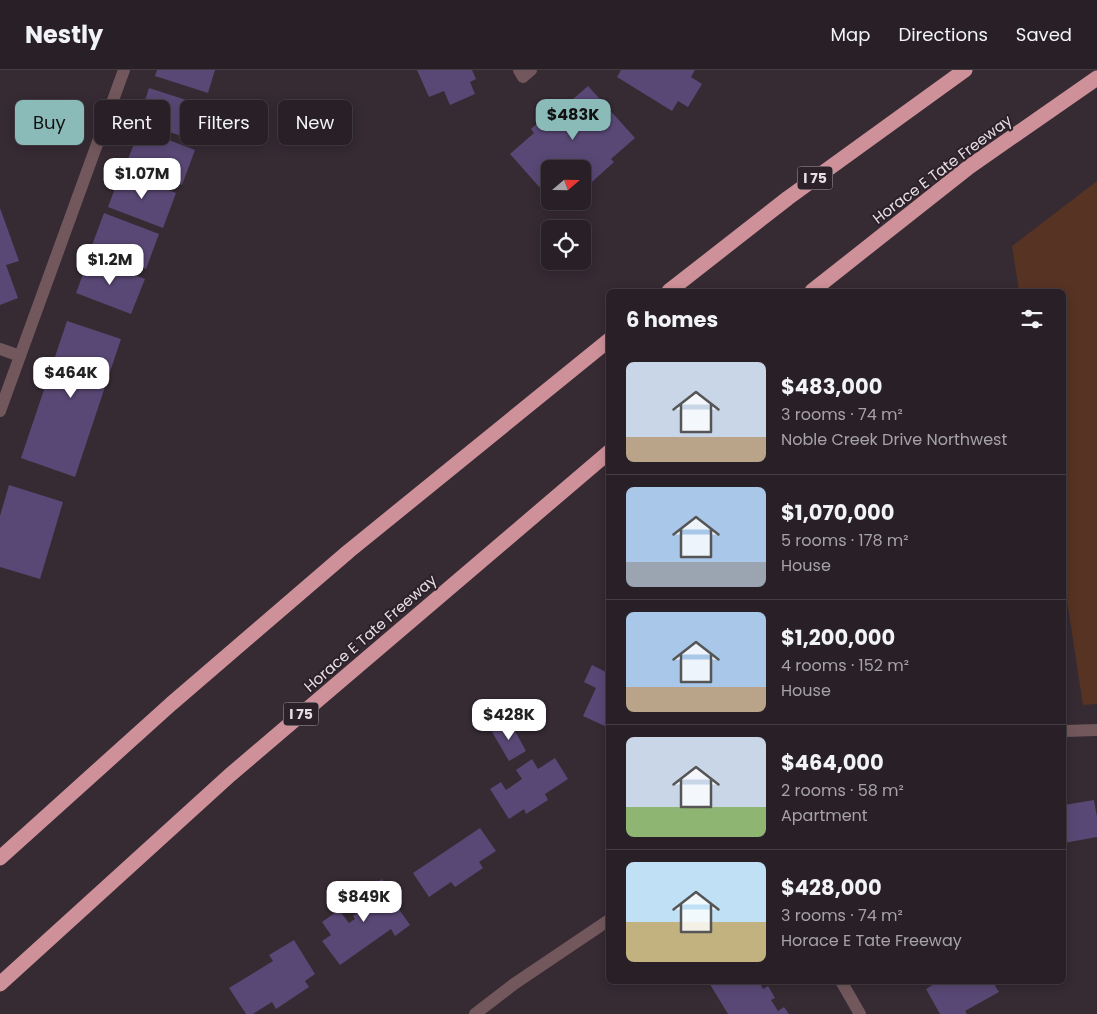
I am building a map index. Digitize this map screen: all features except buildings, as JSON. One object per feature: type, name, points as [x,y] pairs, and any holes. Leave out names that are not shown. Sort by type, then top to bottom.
[{"type":"highway","name":"I 75","points":[[672,289],[788,198],[965,70]]},
{"type":"highway","name":"Horace E Tate Freeway","points":[[815,289],[970,167],[1097,78]]},
{"type":"highway","points":[[0,858],[170,704],[349,551],[606,342]]},
{"type":"highway","name":"Horace E Tate Freeway","points":[[0,984],[230,775],[606,455]]},
{"type":"street","points":[[0,411],[124,70]]},
{"type":"street","points":[[519,70],[523,77],[532,70]]},
{"type":"street","points":[[0,349],[20,356]]},
{"type":"street","points":[[1066,731],[1097,730]]},
{"type":"street","points":[[475,1014],[514,984],[606,922]]},
{"type":"street","points":[[843,984],[860,1014]]},
{"type":"shaded area","points":[[1097,181],[1097,704],[1083,705],[1066,594],[1066,289],[1019,289],[1012,246]]}]
